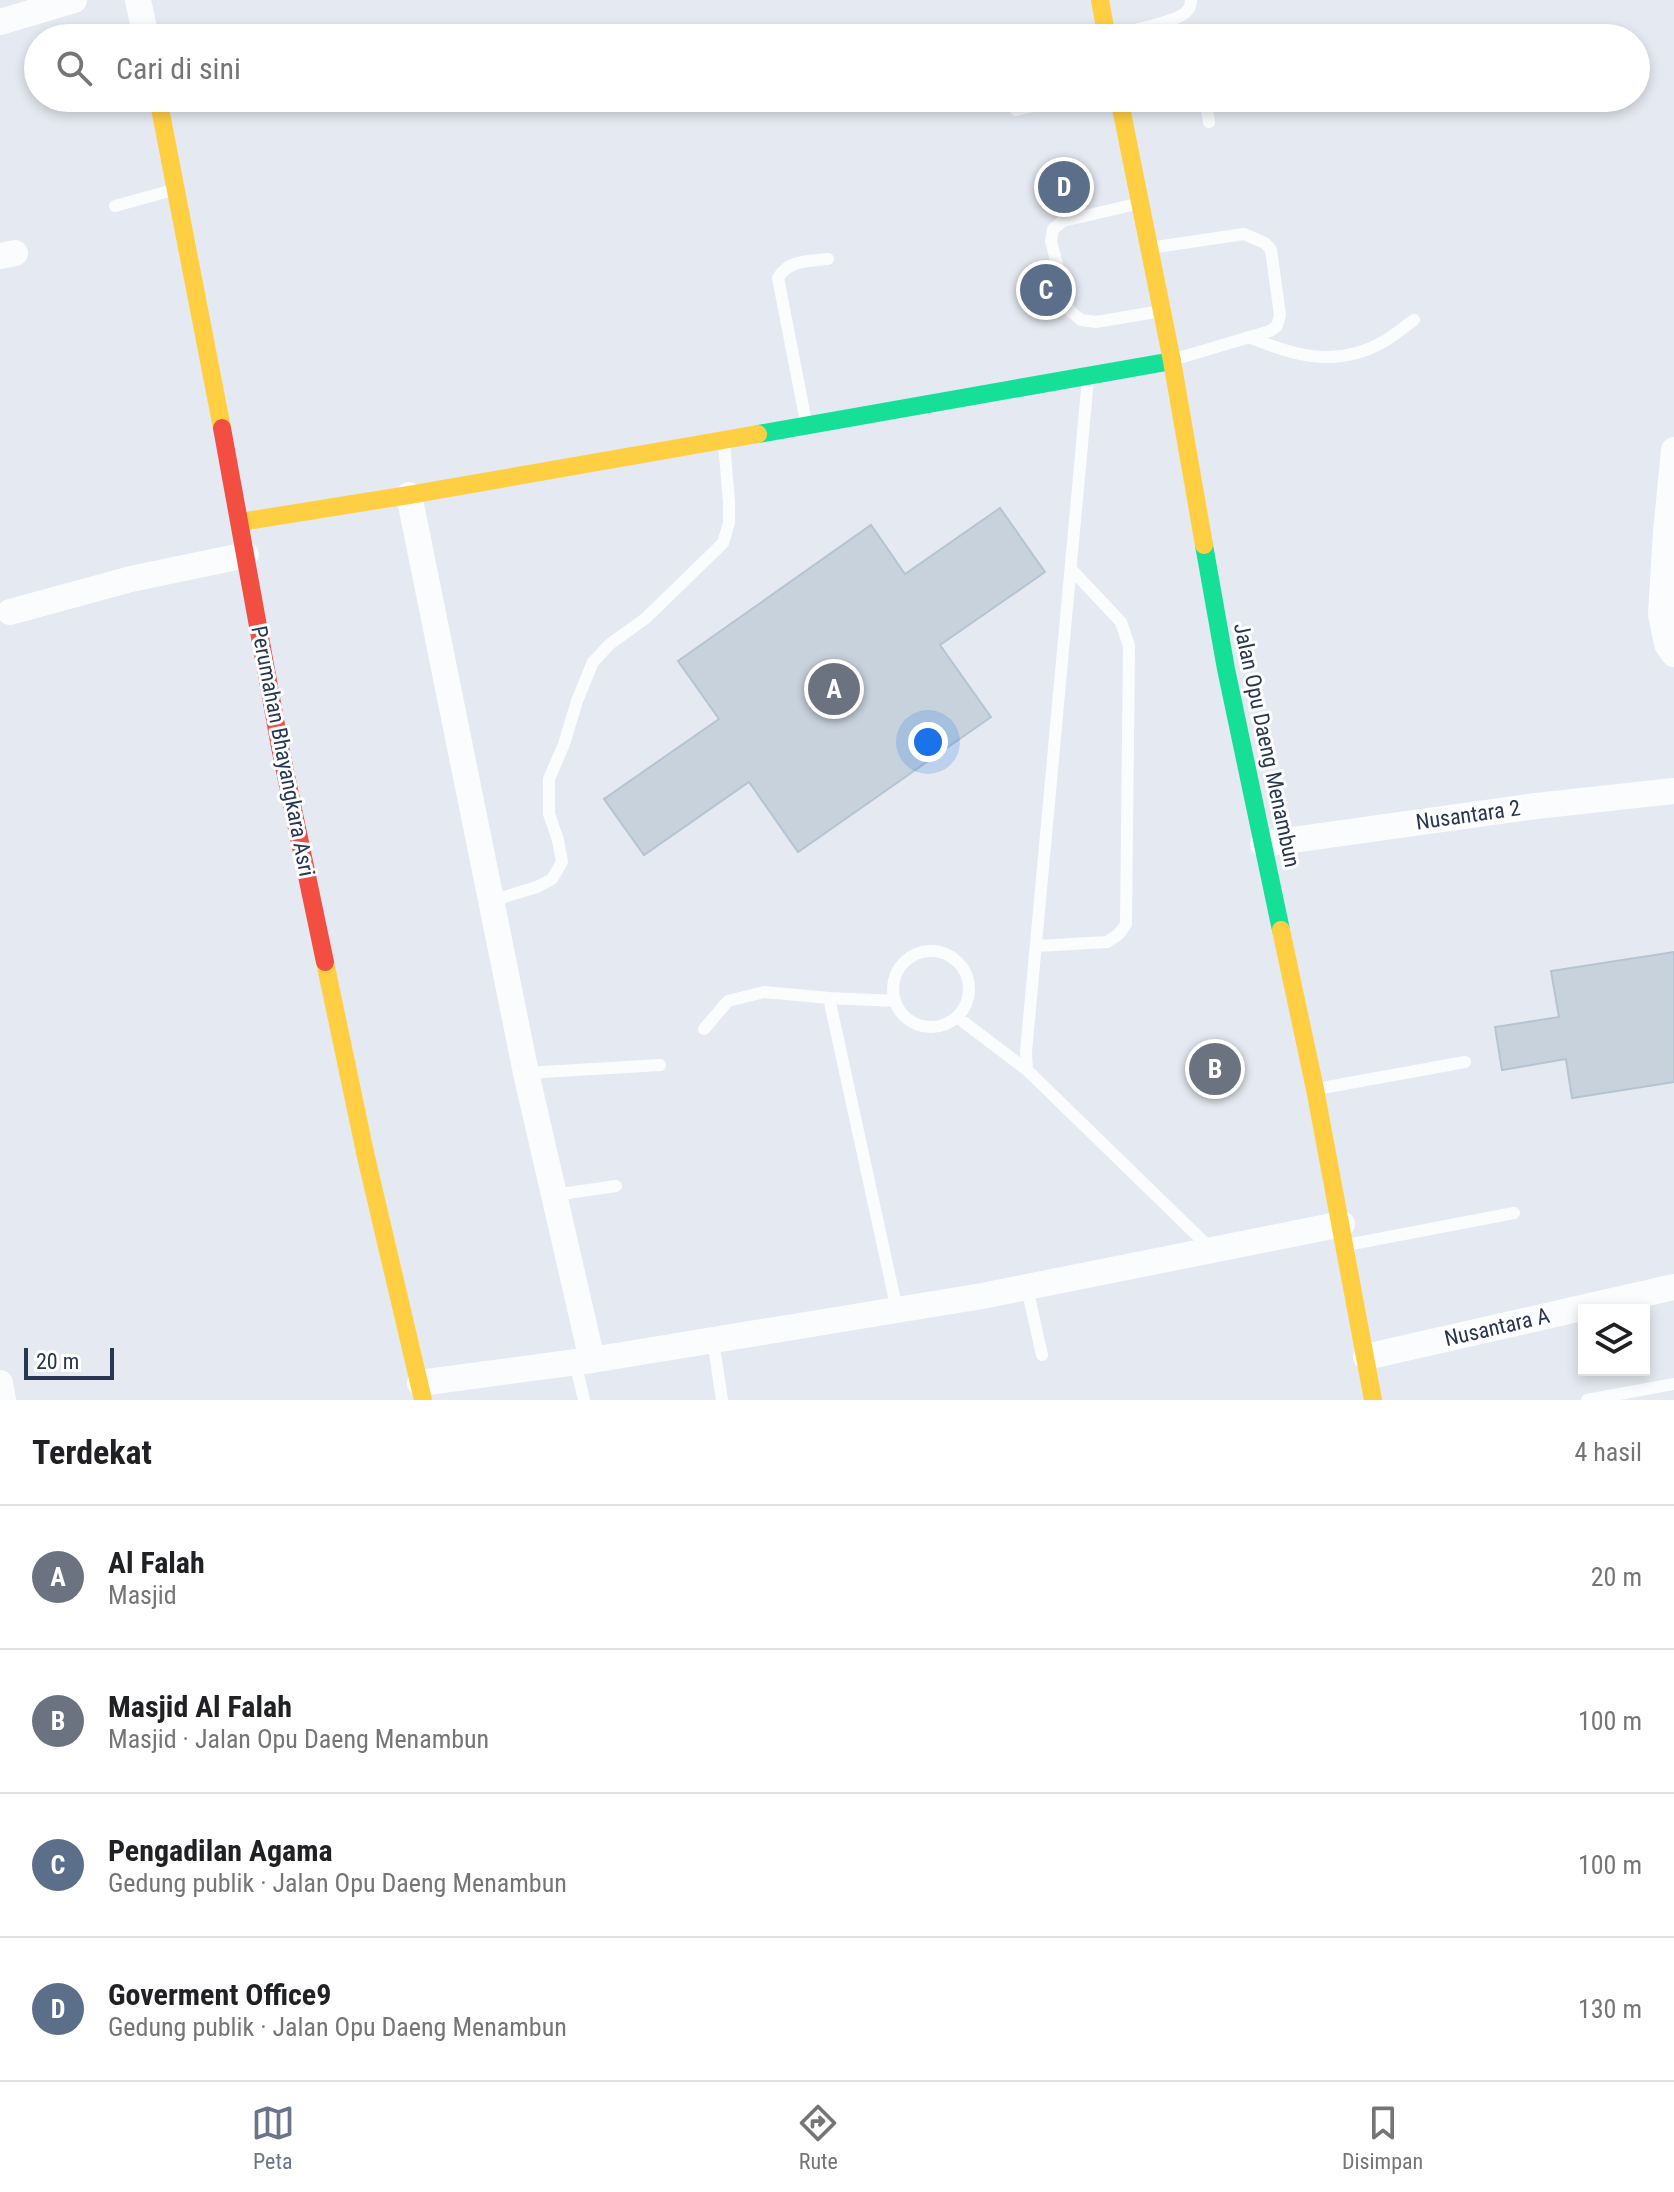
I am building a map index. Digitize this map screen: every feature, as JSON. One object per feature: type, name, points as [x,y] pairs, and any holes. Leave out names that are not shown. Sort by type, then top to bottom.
[{"type":"main road","points":[[1100,0],[1103,24]]},
{"type":"main road","name":"Perumahan Bhayangkara Asri","points":[[161,112],[280,747],[366,1157],[421,1392]]},
{"type":"main road","name":"Jalan Opu Daeng Menambun","points":[[1122,112],[1172,361],[1226,669],[1315,1089],[1373,1400]]},
{"type":"main road","points":[[240,522],[1172,361]]},
{"type":"street","points":[[138,0],[143,24]]},
{"type":"street","points":[[0,22],[70,1]]},
{"type":"street","points":[[1674,450],[1661,614],[1667,644],[1674,654]]},
{"type":"street","points":[[409,495],[526,1073],[554,1195],[584,1361]]},
{"type":"street","points":[[10,612],[131,579],[246,555]]},
{"type":"street","name":"Nusantara 2","points":[[1263,844],[1536,806],[1674,791]]},
{"type":"street","points":[[421,1392],[584,1361],[1027,1288],[1212,1250],[1344,1234]]},
{"type":"street","name":"Nusantara A","points":[[1366,1357],[1674,1287]]},
{"type":"street","points":[[0,1383],[3,1400]]},
{"type":"lane","points":[[1155,24],[1185,14],[1191,0]]},
{"type":"lane","points":[[1207,112],[1209,122]]},
{"type":"lane","points":[[115,206],[176,189]]},
{"type":"lane","points":[[1139,204],[1063,221],[1053,229],[1051,241],[1069,310],[1081,320],[1096,322],[1161,311]]},
{"type":"lane","points":[[1149,248],[1244,234],[1265,243],[1271,250],[1280,315],[1277,326],[1270,331],[1172,361]]},
{"type":"lane","points":[[807,425],[778,278],[783,269],[794,263],[828,259]]},
{"type":"lane","points":[[1248,337],[1289,353],[1315,358],[1349,355],[1382,343],[1414,320]]},
{"type":"lane","points":[[1027,1070],[1026,1052],[1089,375]]},
{"type":"lane","points":[[491,901],[537,887],[552,879],[562,862],[549,814],[549,779],[593,662],[610,644],[646,618],[723,543],[729,523],[729,502],[723,439]]},
{"type":"lane","points":[[1037,946],[1107,942],[1119,934],[1126,924],[1129,646],[1121,622],[1071,569]]},
{"type":"lane","points":[[939,951],[959,961],[969,981],[968,1003],[957,1017],[933,1028],[912,1024],[896,1008],[892,986],[899,966],[917,952],[939,951]]},
{"type":"lane","points":[[704,1029],[728,1001],[764,992],[895,1001]]},
{"type":"lane","points":[[829,998],[897,1310]]},
{"type":"lane","points":[[957,1017],[1027,1070],[1212,1250]]},
{"type":"lane","points":[[1315,1089],[1465,1062]]},
{"type":"lane","points":[[526,1073],[660,1065]]},
{"type":"lane","points":[[554,1195],[616,1186]]},
{"type":"lane","points":[[1344,1234],[1514,1213]]},
{"type":"lane","points":[[1027,1288],[1042,1355]]},
{"type":"lane","points":[[713,1340],[722,1400]]},
{"type":"lane","points":[[584,1361],[584,1400]]},
{"type":"lane","points":[[1587,1400],[1674,1384]]},
{"type":"building","points":[[1000,508],[1045,572],[940,645],[991,717],[798,852],[749,782],[644,855],[604,799],[719,719],[678,661],[871,525],[905,574]]},
{"type":"building","points":[[1674,952],[1674,1082],[1572,1098],[1566,1059],[1502,1070],[1495,1027],[1559,1017],[1551,971]]},
{"type":"traffic: fast","points":[[758,434],[1172,361]]},
{"type":"traffic: fast","points":[[1204,545],[1226,669],[1281,930]]},
{"type":"traffic: slow","points":[[1100,0],[1104,24]]},
{"type":"traffic: slow","points":[[161,112],[222,428]]},
{"type":"traffic: slow","points":[[1122,112],[1172,361],[1204,545]]},
{"type":"traffic: slow","points":[[240,522],[758,434]]},
{"type":"traffic: slow","points":[[1281,930],[1315,1089],[1373,1400]]},
{"type":"traffic: slow","points":[[325,962],[366,1157],[423,1400]]},
{"type":"traffic: jam","points":[[222,428],[280,747],[325,962]]},
{"type":"place","name":"Goverment Office9","points":[[1064,187]]},
{"type":"place","name":"Pengadilan Agama","points":[[1046,290]]},
{"type":"place","name":"Al Falah","points":[[834,689]]},
{"type":"place","name":"Masjid Al Falah","points":[[1215,1069]]}]
